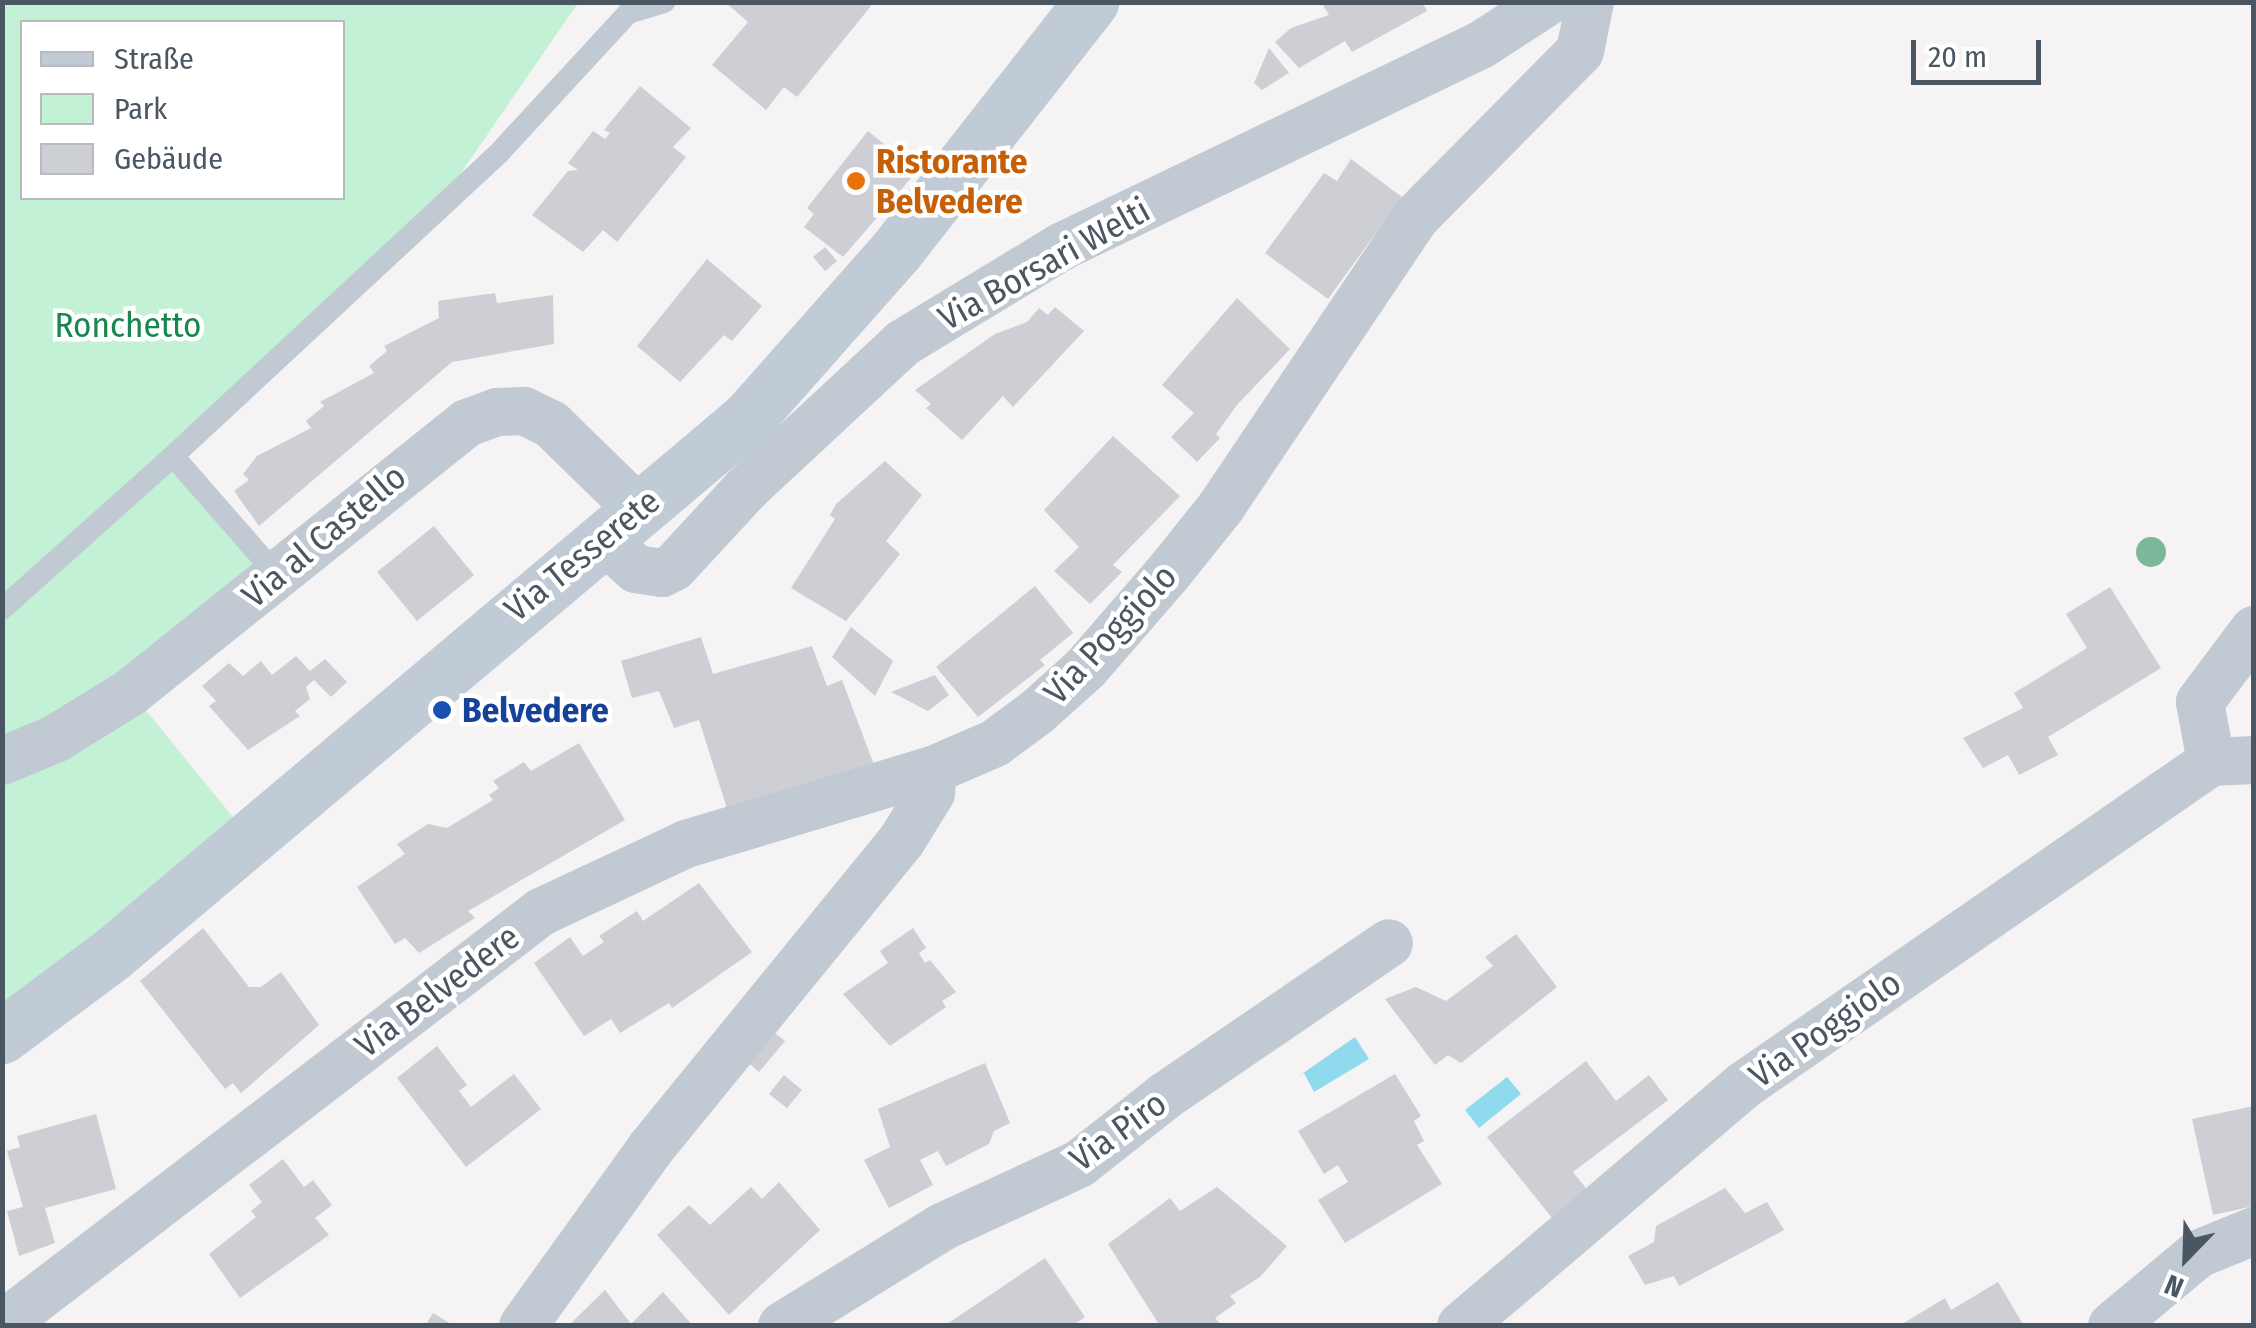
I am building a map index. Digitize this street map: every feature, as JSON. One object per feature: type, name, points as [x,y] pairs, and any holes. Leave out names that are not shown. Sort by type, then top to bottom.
[{"type":"street","name":"Via Tesserete","points":[[2,1036],[112,954],[783,383],[946,190],[1091,2]]},
{"type":"street","name":"Via Borsari Welti","points":[[620,524],[636,569],[662,573],[674,567],[747,488],[903,343],[1061,248],[1481,45],[1547,2]]},
{"type":"street","name":"Via Poggiolo","points":[[932,770],[995,743],[1037,712],[1085,670],[1170,572],[1221,507],[1416,217],[1580,52],[1590,2]]},
{"type":"street","name":"Via al Castello","points":[[2,761],[117,701],[278,576],[437,441],[497,412],[524,412],[550,424],[620,524]]},
{"type":"street","points":[[2232,761],[2200,702],[2254,630]]},
{"type":"street","name":"Via Poggiolo","points":[[1461,1326],[1744,1084],[2232,761]]},
{"type":"street","name":"Via Belvedere","points":[[2,1326],[541,912],[686,844],[932,770]]},
{"type":"street","points":[[523,1326],[650,1149],[902,840],[930,793],[932,770]]},
{"type":"street","name":"Via Piro","points":[[782,1326],[942,1227],[1079,1164],[1165,1096],[1389,943]]},
{"type":"street","points":[[2112,1326],[2198,1254],[2254,1231]]},
{"type":"lane","points":[[2,608],[500,154],[628,13],[664,2]]},
{"type":"lane","points":[[173,456],[278,576]]},
{"type":"green space","name":"Ronchetto","points":[[3,3],[578,3],[436,209],[173,456],[278,576],[131,692],[250,838],[3,1036]]},
{"type":"water","points":[[1355,1037],[1369,1059],[1314,1092],[1304,1073],[1296,1078]]},
{"type":"water","points":[[1507,1077],[1521,1094],[1479,1128],[1465,1110]]},
{"type":"building","points":[[725,2],[865,2],[871,6],[797,97],[784,87],[766,110],[712,65],[748,22]]},
{"type":"building","points":[[1321,2],[1422,2],[1427,11],[1352,52],[1345,41],[1299,68],[1275,42],[1291,28],[1329,15]]},
{"type":"building","points":[[1269,48],[1289,73],[1262,90],[1254,83]]},
{"type":"building","points":[[640,86],[691,128],[673,147],[686,157],[617,242],[603,230],[583,252],[532,215],[568,171],[578,170],[568,163],[593,131],[605,139],[610,133],[604,130]]},
{"type":"building","points":[[868,131],[917,171],[843,257],[804,227],[814,214],[807,208]]},
{"type":"building","points":[[1351,159],[1402,197],[1328,299],[1265,253],[1324,173],[1337,181]]},
{"type":"building","points":[[825,247],[837,261],[825,271],[813,257]]},
{"type":"building","points":[[707,259],[762,306],[732,341],[724,335],[680,382],[637,346]]},
{"type":"building","points":[[495,293],[497,303],[553,295],[554,344],[452,362],[259,526],[234,491],[249,480],[243,474],[257,456],[311,428],[306,421],[324,406],[320,402],[374,373],[369,366],[387,351],[384,346],[439,318],[438,301]]},
{"type":"building","points":[[1237,298],[1290,349],[1237,405],[1216,434],[1220,438],[1197,462],[1171,437],[1194,413],[1162,385]]},
{"type":"building","points":[[1055,307],[1084,331],[1013,407],[1003,396],[962,440],[926,408],[931,404],[915,390],[995,334],[1027,322],[1039,308],[1048,315]]},
{"type":"building","points":[[1113,436],[1180,496],[1113,565],[1122,572],[1090,604],[1054,571],[1079,547],[1044,510]]},
{"type":"building","points":[[885,461],[922,495],[886,541],[900,554],[846,621],[791,588],[835,519],[830,515],[836,504]]},
{"type":"building","points":[[434,526],[474,575],[417,621],[377,572]]},
{"type":"building","points":[[1035,586],[1073,633],[1040,660],[1045,665],[978,717],[936,667]]},
{"type":"building","points":[[2110,587],[2161,668],[2048,737],[2058,755],[2019,775],[2008,755],[1983,768],[1963,738],[2023,708],[2014,693],[2087,648],[2066,614]]},
{"type":"building","points":[[851,627],[893,661],[875,696],[832,657]]},
{"type":"building","points":[[701,637],[713,674],[812,646],[827,686],[842,680],[876,770],[729,815],[699,720],[674,728],[659,691],[632,698],[621,661]]},
{"type":"building","points":[[296,656],[310,671],[325,659],[347,682],[331,697],[314,680],[306,687],[310,699],[295,711],[300,716],[248,750],[209,706],[216,701],[202,686],[229,663],[243,676],[261,661],[272,675]]},
{"type":"building","points":[[935,675],[949,695],[928,711],[891,692]]},
{"type":"building","points":[[579,743],[625,820],[468,911],[475,918],[419,953],[405,938],[395,944],[357,887],[405,854],[397,844],[428,824],[447,828],[493,800],[489,795],[499,788],[493,781],[524,762],[531,771]]},
{"type":"building","points":[[699,883],[752,952],[672,1008],[669,1003],[620,1033],[611,1019],[584,1036],[534,963],[570,937],[583,956],[604,942],[599,936],[637,911],[643,921]]},
{"type":"building","points":[[203,928],[249,987],[261,987],[281,972],[319,1025],[241,1093],[233,1083],[225,1089],[140,981]]},
{"type":"building","points":[[913,928],[926,948],[919,953],[925,963],[930,960],[956,992],[942,1001],[946,1007],[890,1046],[843,994],[888,963],[880,951]]},
{"type":"building","points":[[1516,934],[1557,987],[1461,1063],[1448,1055],[1435,1065],[1385,999],[1416,987],[1446,1001],[1493,966],[1485,957]]},
{"type":"building","points":[[770,1029],[785,1041],[759,1072],[745,1060]]},
{"type":"building","points":[[437,1046],[467,1085],[459,1091],[471,1107],[514,1074],[541,1109],[466,1167],[397,1078]]},
{"type":"building","points":[[1586,1061],[1616,1101],[1649,1075],[1668,1100],[1573,1172],[1593,1197],[1557,1224],[1487,1137]]},
{"type":"building","points":[[985,1063],[1010,1123],[994,1131],[989,1144],[946,1166],[938,1151],[920,1160],[933,1185],[889,1208],[864,1160],[890,1147],[878,1109]]},
{"type":"building","points":[[1395,1074],[1421,1116],[1414,1121],[1424,1141],[1417,1145],[1442,1184],[1345,1243],[1318,1200],[1348,1182],[1338,1165],[1324,1174],[1298,1131]]},
{"type":"building","points":[[784,1075],[802,1090],[787,1108],[769,1094]]},
{"type":"building","points":[[2254,1106],[2254,1206],[2213,1215],[2192,1119]]},
{"type":"building","points":[[96,1114],[116,1189],[45,1208],[55,1243],[19,1256],[7,1211],[23,1207],[7,1151],[20,1147],[17,1136]]},
{"type":"building","points":[[283,1159],[304,1187],[313,1180],[332,1205],[315,1218],[329,1235],[240,1298],[209,1254],[256,1217],[251,1211],[262,1202],[249,1185]]},
{"type":"building","points":[[779,1182],[820,1230],[729,1315],[657,1235],[689,1205],[710,1225],[751,1187],[762,1199]]},
{"type":"building","points":[[1217,1187],[1287,1246],[1260,1277],[1230,1296],[1236,1303],[1215,1318],[1222,1326],[1160,1326],[1108,1244],[1170,1198],[1180,1211]]},
{"type":"building","points":[[1725,1188],[1745,1213],[1767,1202],[1784,1230],[1679,1286],[1674,1276],[1645,1285],[1628,1256],[1654,1242],[1656,1226]]},
{"type":"building","points":[[1045,1258],[1085,1317],[1072,1326],[944,1326]]},
{"type":"building","points":[[1998,1282],[2024,1326],[1899,1326],[1945,1298],[1951,1310]]},
{"type":"building","points":[[605,1290],[631,1324],[663,1292],[693,1326],[568,1326]]},
{"type":"building","points":[[433,1313],[454,1326],[425,1326]]},
{"type":"place","name":"Ristorante Belvedere","points":[[856,181]]},
{"type":"place","name":"Belvedere","points":[[442,710]]}]
